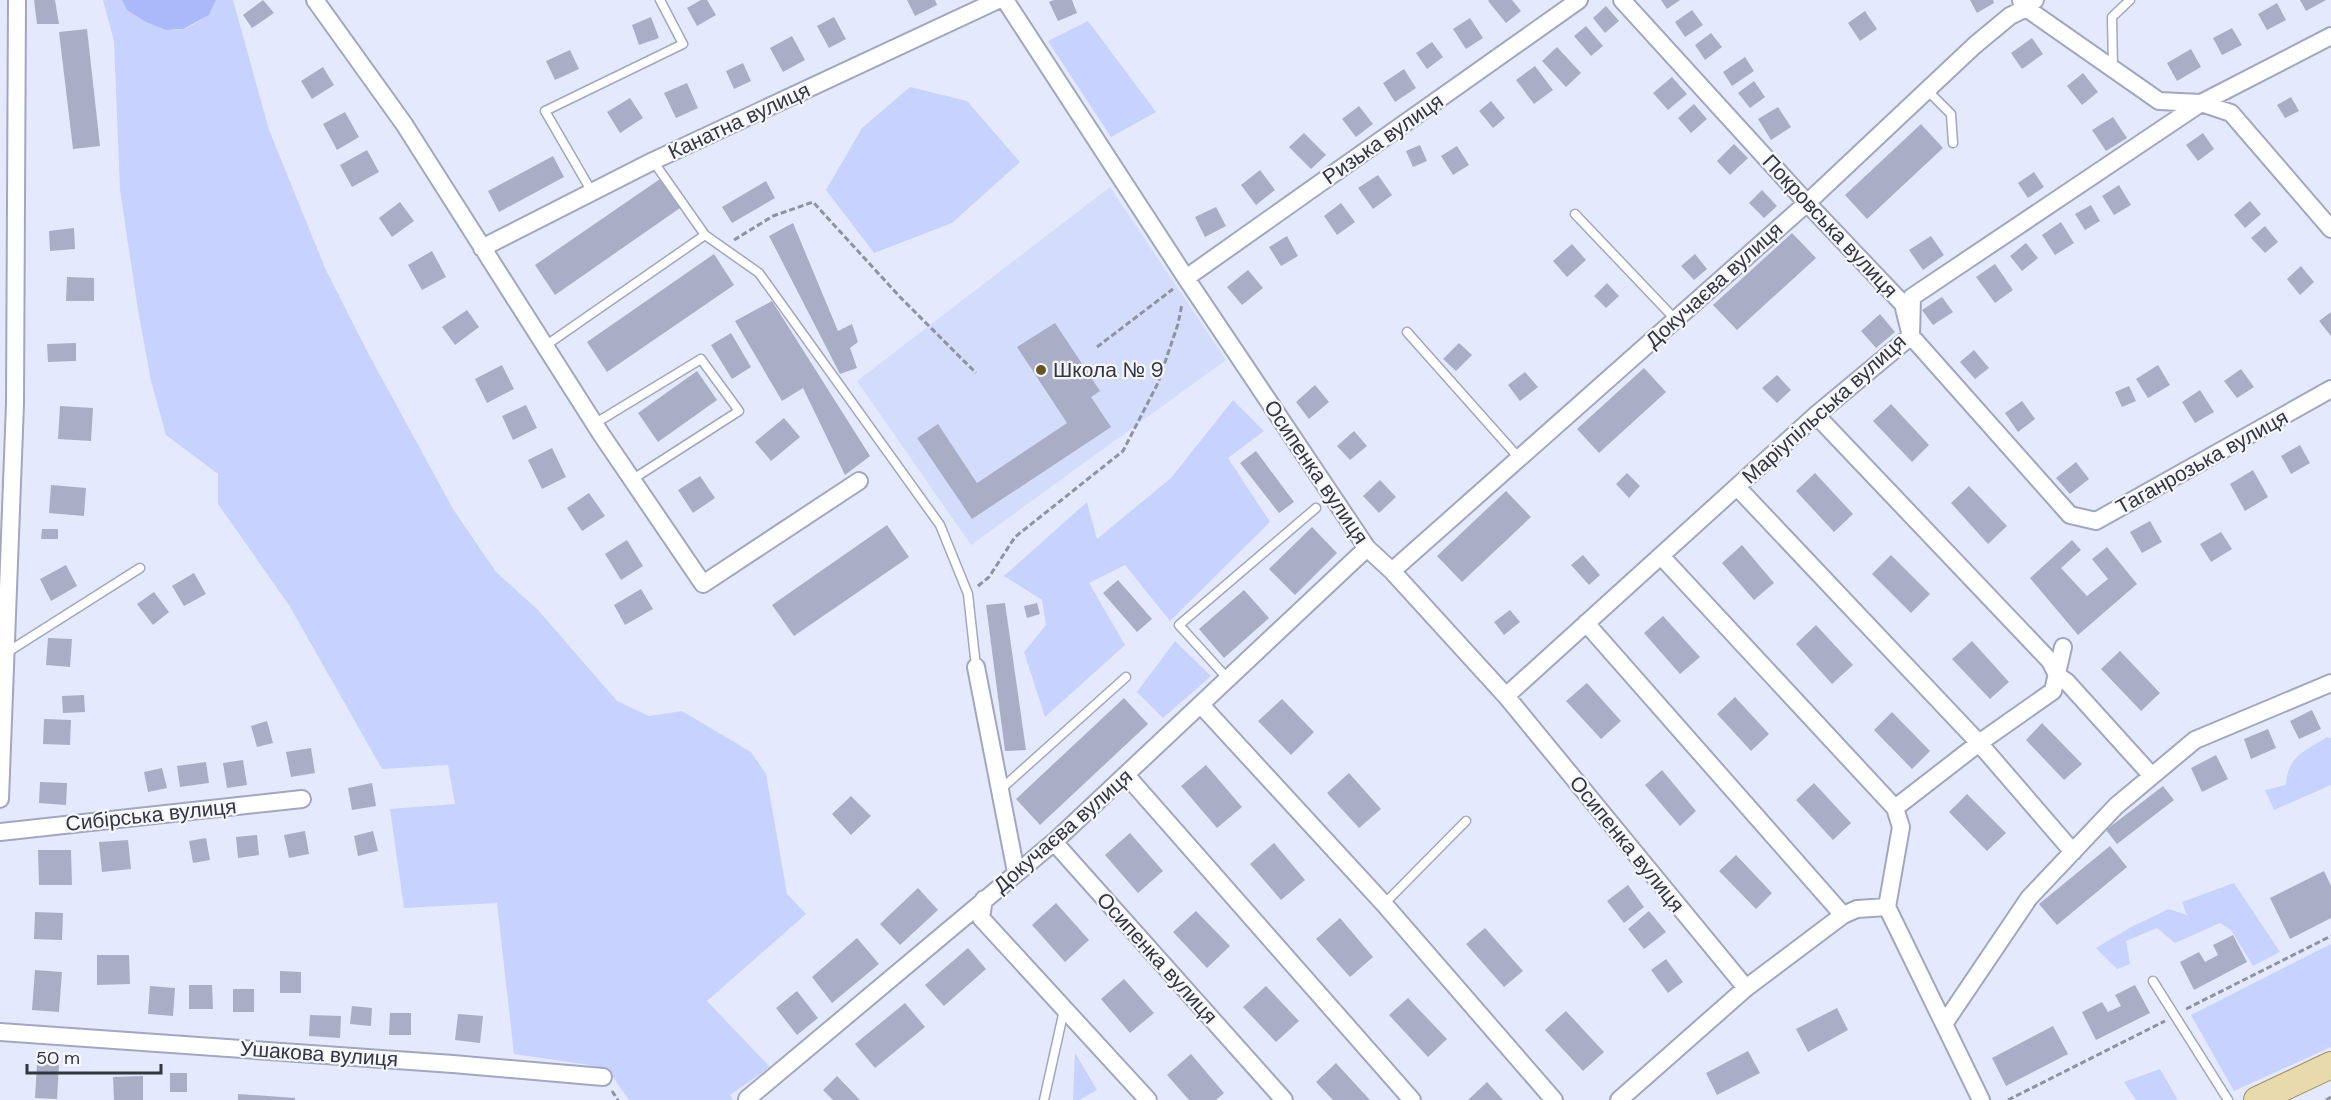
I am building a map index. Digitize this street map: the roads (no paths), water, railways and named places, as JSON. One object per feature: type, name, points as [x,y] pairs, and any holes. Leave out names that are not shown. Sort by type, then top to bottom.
[{"type":"main road","points":[[2256,1100],[2331,1065]]},
{"type":"street","points":[[0,799],[15,404],[17,0]]},
{"type":"street","points":[[315,0],[404,124],[594,424],[703,584],[859,481]]},
{"type":"street","name":"Канатна вулиця","points":[[482,248],[653,161],[998,0]]},
{"type":"street","name":"Осипенка вулиця","points":[[1005,0],[1186,278],[1367,548],[1392,571],[1506,696],[1746,988]]},
{"type":"street","name":"Ризька вулиця","points":[[1186,278],[1579,0]]},
{"type":"street","name":"Покровська вулиця","points":[[1622,0],[1807,203],[1903,304],[1911,336],[2070,515]]},
{"type":"street","points":[[2027,3],[2159,101],[2201,103],[2230,113],[2331,229]]},
{"type":"street","name":"Докучаєва вулиця","points":[[1392,571],[1807,203],[1927,90],[2027,3]]},
{"type":"street","name":"Маріупільська вулиця","points":[[1506,696],[1816,415],[1911,336],[1912,297],[2201,103],[2331,36]]},
{"type":"street","name":"Таганрозька вулиця","points":[[2070,515],[2096,521],[2331,389]]},
{"type":"street","points":[[1816,415],[2050,662],[2057,675],[2067,682],[2152,776]]},
{"type":"street","points":[[1737,487],[1979,743],[2073,852]]},
{"type":"street","name":"Докучаєва вулиця","points":[[747,1099],[1054,842],[1127,776],[1367,548]]},
{"type":"street","points":[[1661,555],[1895,808],[1901,827],[1887,907],[1981,1100]]},
{"type":"street","points":[[1586,623],[1843,915]]},
{"type":"street","points":[[1895,808],[1979,743],[2053,691],[2063,647]]},
{"type":"street","points":[[976,667],[1016,872]]},
{"type":"street","points":[[1944,1024],[2029,898],[2116,806],[2195,740],[2331,683]]},
{"type":"street","points":[[1201,705],[1383,904],[1554,1100]]},
{"type":"street","points":[[1127,776],[1412,1100]]},
{"type":"street","name":"Сибірська вулиця","points":[[0,832],[302,799]]},
{"type":"street","name":"Осипенка вулиця","points":[[1054,842],[1284,1100]]},
{"type":"street","points":[[984,899],[981,918],[1148,1100]]},
{"type":"street","points":[[1619,1100],[1746,988],[1843,915],[1857,909],[1887,907]]},
{"type":"street","name":"Ушакова вулиця","points":[[0,1032],[441,1063],[603,1077]]},
{"type":"lane","points":[[592,192],[545,111],[683,44],[660,0]]},
{"type":"lane","points":[[2113,69],[2112,17],[2130,0]]},
{"type":"lane","points":[[1927,90],[1951,114],[1953,142]]},
{"type":"lane","points":[[653,161],[705,235],[759,273],[940,525],[968,594],[976,667]]},
{"type":"lane","points":[[1575,214],[1675,319]]},
{"type":"lane","points":[[545,346],[705,235]]},
{"type":"lane","points":[[1407,332],[1519,458]]},
{"type":"lane","points":[[594,424],[701,359],[739,411],[633,479]]},
{"type":"lane","points":[[1228,680],[1179,625],[1316,508]]},
{"type":"lane","points":[[5,653],[140,568]]},
{"type":"lane","points":[[1000,790],[1126,677]]},
{"type":"lane","points":[[1383,904],[1466,821]]},
{"type":"lane","points":[[2152,981],[2228,1100]]},
{"type":"lane","points":[[1044,1100],[1064,1009]]},
{"type":"place","name":"Школа № 9","points":[[1041,370]]}]
